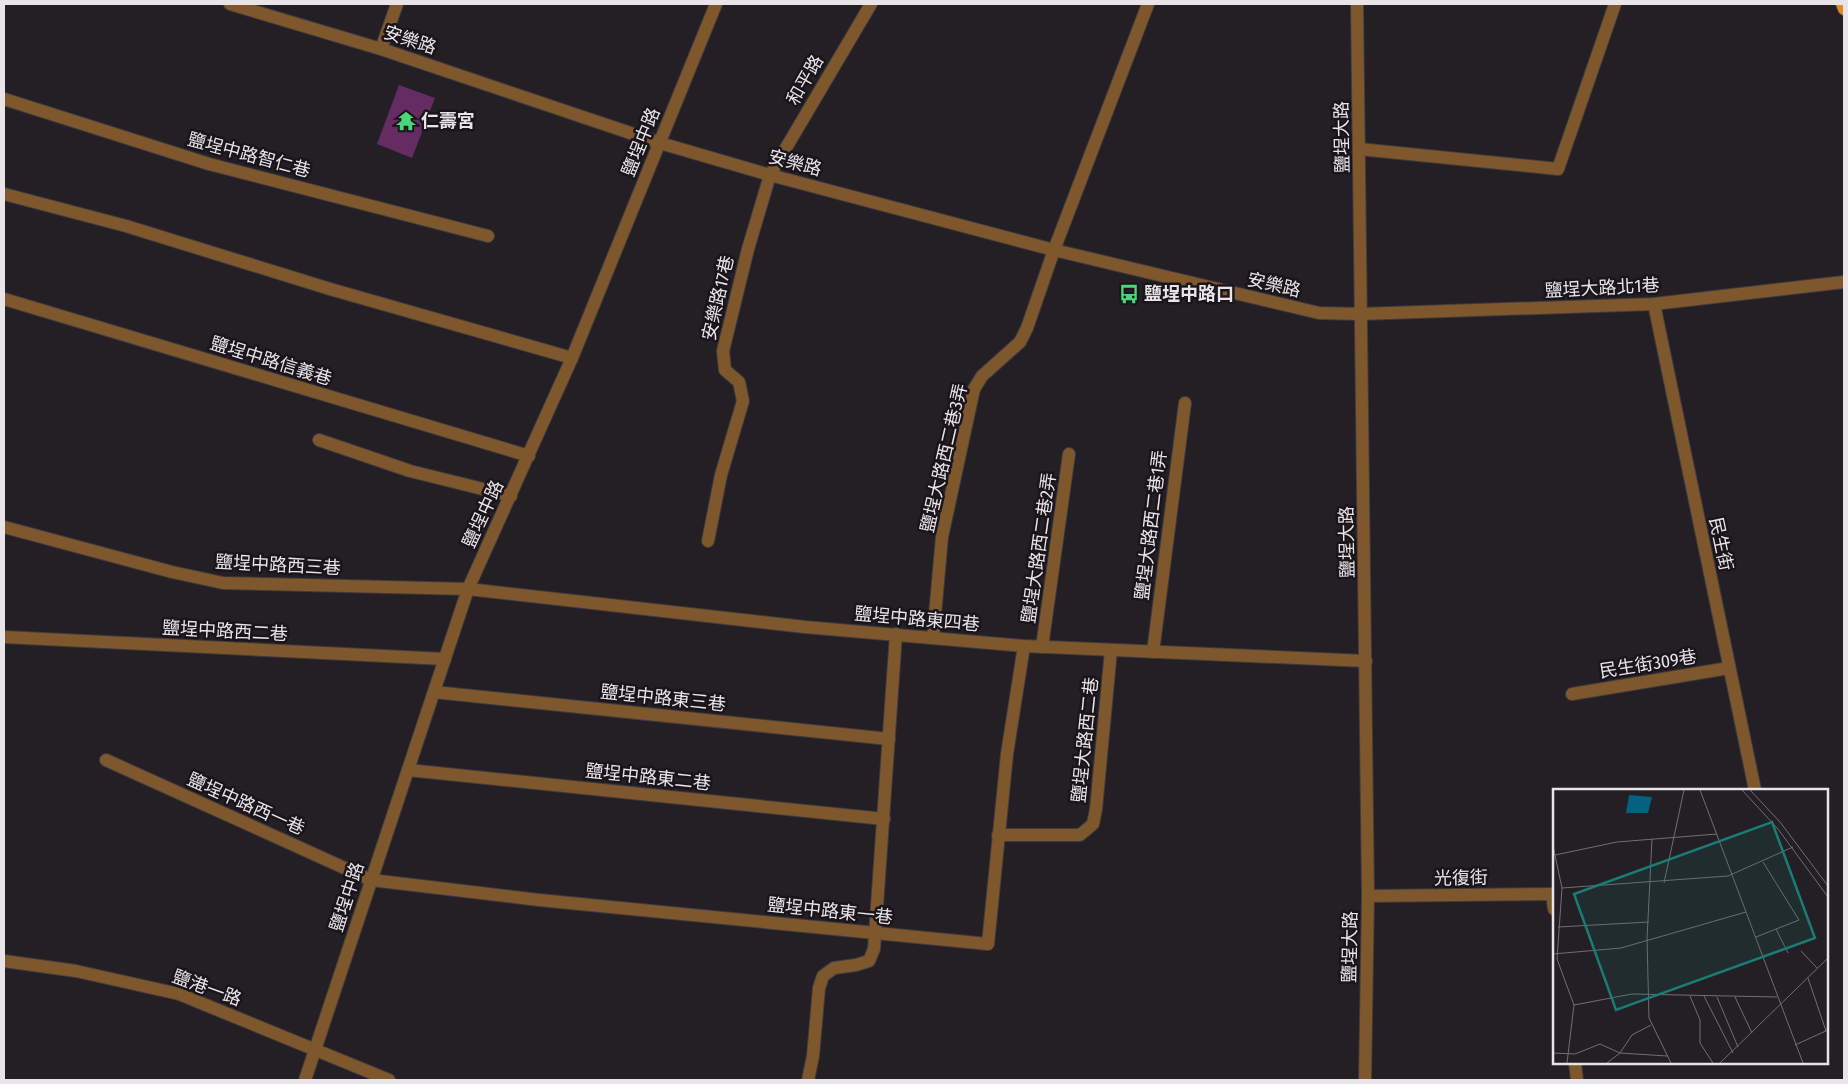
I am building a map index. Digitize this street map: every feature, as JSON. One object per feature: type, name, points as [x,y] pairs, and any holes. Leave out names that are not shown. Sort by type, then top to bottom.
[{"type":"main road","points":[[1842,4],[1844,9]]},
{"type":"street","name":"安樂路","points":[[230,4],[381,49],[660,143],[770,175],[1054,250],[1319,313],[1361,314]]},
{"type":"street","points":[[381,49],[398,4]]},
{"type":"street","name":"鹽埕中路","points":[[304,1080],[468,589],[572,358],[716,4]]},
{"type":"street","name":"和平路","points":[[770,175],[871,4]]},
{"type":"street","name":"鹽埕大路西二巷3弄","points":[[933,637],[942,537],[974,389],[982,376],[1020,342],[1027,328],[1054,250],[1148,4]]},
{"type":"street","name":"鹽埕大路","points":[[1357,4],[1368,896],[1365,1080]]},
{"type":"street","points":[[1359,149],[1558,169],[1615,4]]},
{"type":"street","name":"鹽埕中路智仁巷","points":[[4,99],[209,164],[488,236]]},
{"type":"street","name":"安樂路17巷","points":[[708,542],[721,475],[743,401],[739,382],[725,370],[723,351],[748,248],[770,175]]},
{"type":"street","points":[[4,194],[126,226],[330,288],[572,358]]},
{"type":"street","name":"鹽埕大路北1巷","points":[[1361,314],[1654,304],[1844,282]]},
{"type":"street","name":"鹽埕中路信義巷","points":[[4,299],[529,456]]},
{"type":"street","name":"民生街","points":[[1654,304],[1755,789]]},
{"type":"street","name":"鹽埕大路西二巷1弄","points":[[1153,652],[1185,403]]},
{"type":"street","points":[[319,440],[410,471],[511,496]]},
{"type":"street","name":"鹽埕大路西二巷2弄","points":[[1042,647],[1069,454]]},
{"type":"street","name":"鹽埕中路西三巷","points":[[4,526],[172,572],[223,583],[468,589]]},
{"type":"street","name":"鹽埕中路東四巷","points":[[468,589],[805,627],[1024,646],[1366,661]]},
{"type":"street","points":[[808,1080],[813,1056],[819,988],[823,976],[834,968],[856,965],[869,960],[874,949],[896,634]]},
{"type":"street","name":"鹽埕中路西二巷","points":[[4,637],[445,658]]},
{"type":"street","name":"鹽埕中路東一巷","points":[[371,880],[539,900],[988,944],[1007,754],[1024,646]]},
{"type":"street","name":"鹽埕大路西二巷","points":[[998,835],[1080,835],[1093,824],[1111,650]]},
{"type":"street","name":"民生街309巷","points":[[1572,694],[1729,668]]},
{"type":"street","name":"鹽埕中路東三巷","points":[[434,692],[889,739]]},
{"type":"street","name":"鹽埕中路西一巷","points":[[106,760],[371,880]]},
{"type":"street","name":"鹽埕中路東二巷","points":[[408,770],[884,819]]},
{"type":"street","name":"光復街","points":[[1368,896],[1553,894]]},
{"type":"street","name":"鹽港一路","points":[[4,961],[76,971],[179,994],[389,1080]]},
{"type":"street","points":[[1575,1064],[1577,1080]]},
{"type":"building","name":"仁壽宮","points":[[399,85],[435,98],[412,158],[377,144]]},
{"type":"place","name":"仁壽宮","points":[[406,121]]},
{"type":"place","name":"鹽埕中路口","points":[[1129,294]]}]
